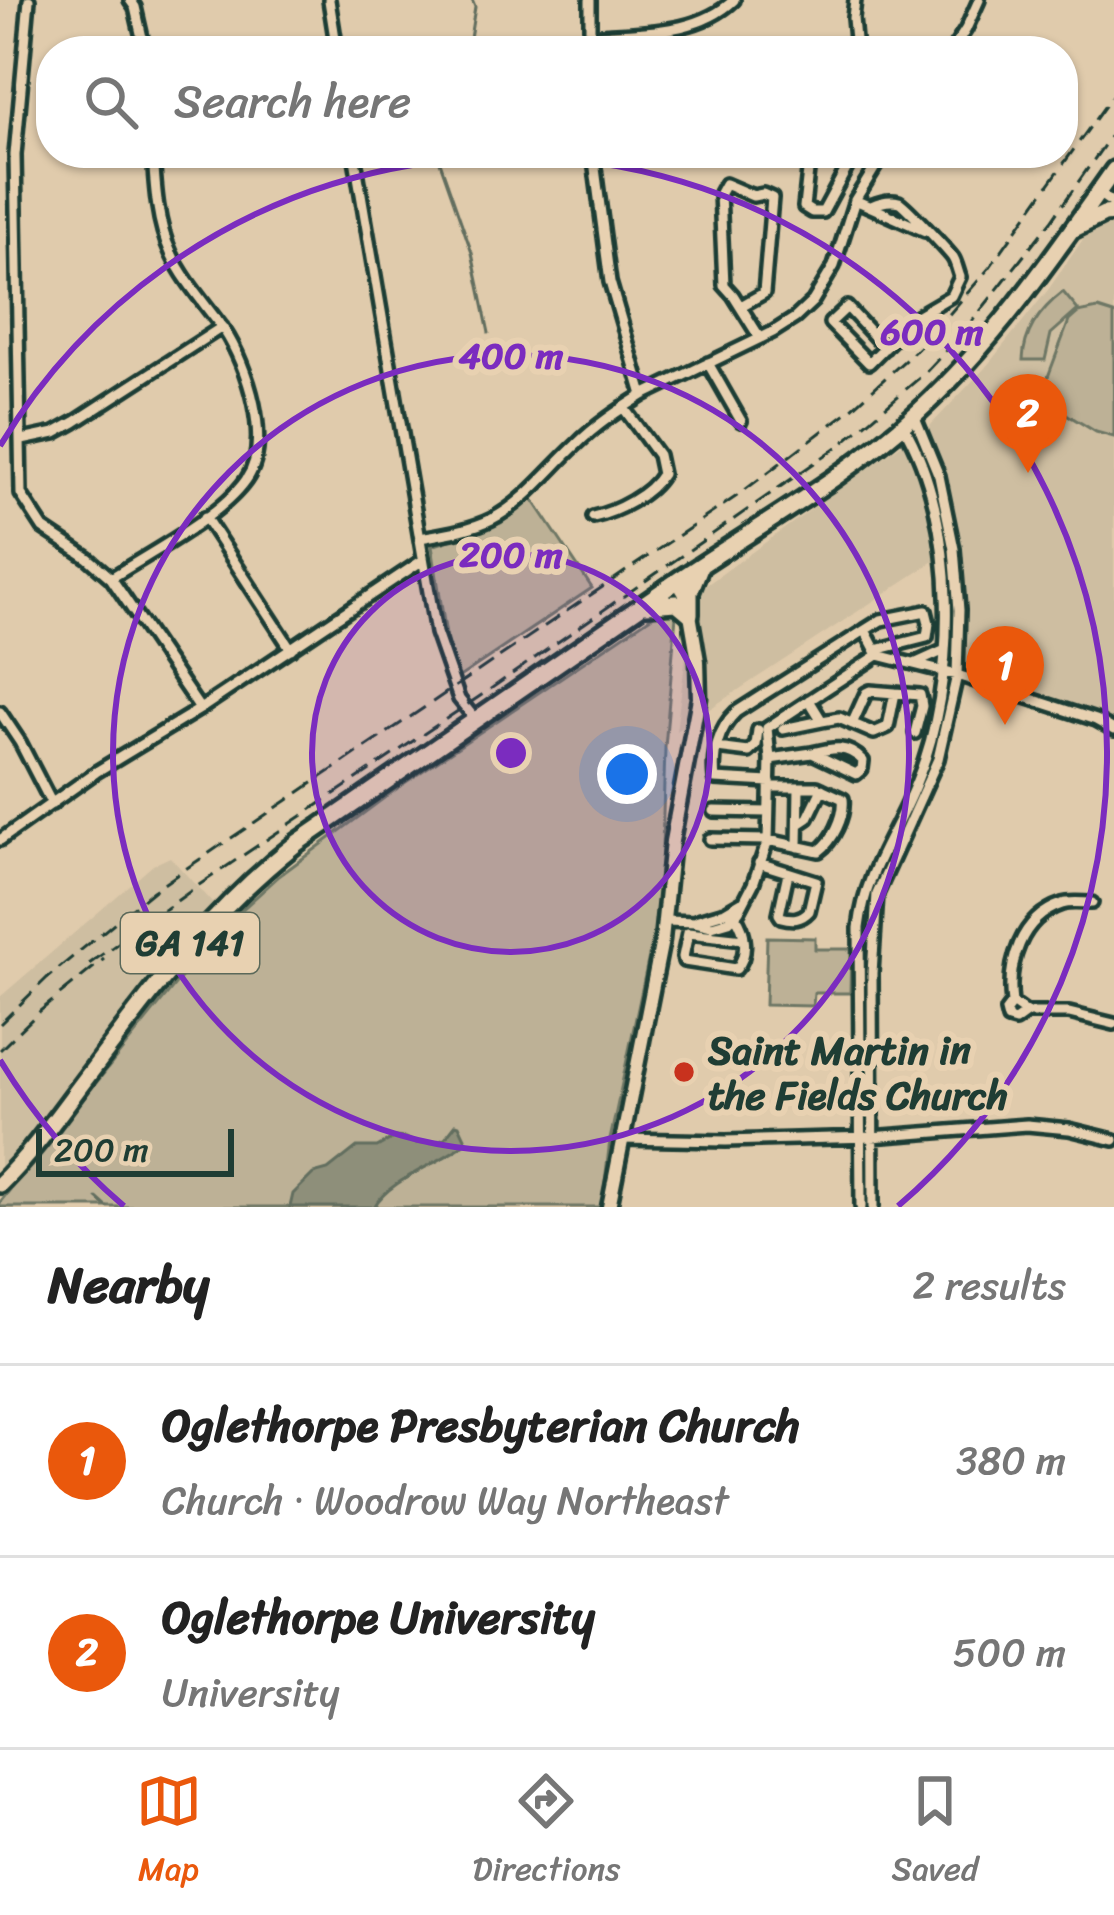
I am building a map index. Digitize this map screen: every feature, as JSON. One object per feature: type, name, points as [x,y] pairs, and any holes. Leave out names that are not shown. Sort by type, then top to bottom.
[{"type":"highway","name":"GA 141","points":[[0,1184],[195,937],[258,874],[837,475],[908,420],[1002,324],[1114,170]]},
{"type":"highway","points":[[1071,230],[1114,208]]},
{"type":"highway","points":[[690,614],[690,592],[700,567]]},
{"type":"highway","points":[[643,605],[677,603],[690,614]]},
{"type":"main road","points":[[609,1207],[665,920],[672,841],[699,698],[690,614],[677,581]]},
{"type":"street","points":[[29,0],[14,172],[21,494],[43,528],[111,578],[200,709]]},
{"type":"street","points":[[130,0],[142,36]]},
{"type":"street","points":[[328,0],[334,36]]},
{"type":"street","points":[[590,0],[590,36],[699,23],[734,0]]},
{"type":"street","points":[[855,0],[855,36]]},
{"type":"street","points":[[962,36],[979,0]]},
{"type":"street","points":[[111,578],[205,517],[240,488],[250,474],[257,442],[252,398],[238,355],[169,249],[154,168]]},
{"type":"street","points":[[357,168],[436,633],[458,699],[476,720]]},
{"type":"street","points":[[595,168],[610,282],[643,395]]},
{"type":"street","points":[[809,168],[805,207],[812,212],[824,212],[847,168]]},
{"type":"street","points":[[420,538],[497,517],[623,407],[795,317],[824,285],[855,200],[875,168]]},
{"type":"street","points":[[741,306],[764,293],[772,198],[725,184],[720,194],[724,285],[760,338]]},
{"type":"street","points":[[1098,194],[1114,208]]},
{"type":"street","points":[[855,200],[874,208],[883,201],[898,202],[912,210],[922,229],[955,260],[959,277],[951,296],[915,317],[885,348],[869,363],[830,323],[847,307],[885,348]]},
{"type":"street","points":[[22,440],[55,433],[75,422],[222,327]]},
{"type":"street","points":[[707,363],[741,421]]},
{"type":"street","points":[[593,517],[610,513],[658,483],[662,474],[658,455],[623,407]]},
{"type":"street","points":[[908,420],[935,514],[946,590],[939,652],[932,668]]},
{"type":"street","points":[[861,1207],[877,894],[938,759],[957,675],[954,549],[939,476],[908,420]]},
{"type":"street","points":[[205,517],[291,649]]},
{"type":"street","points":[[0,840],[96,772],[200,709],[423,560]]},
{"type":"street","points":[[665,920],[718,925],[735,916],[768,840],[768,812],[769,784],[770,758],[767,728],[877,652],[927,637],[926,611],[881,620],[724,723],[715,779],[769,784],[800,788],[822,789],[843,799],[831,840],[819,851],[768,840],[710,839]]},
{"type":"street","points":[[865,630],[877,652],[1096,720],[1114,730]]},
{"type":"street","points":[[914,664],[939,652]]},
{"type":"street","points":[[873,1207],[859,928],[871,873],[917,782],[944,671],[939,652]]},
{"type":"street","points":[[852,724],[866,693],[920,695],[915,733]]},
{"type":"street","points":[[783,729],[839,718],[874,733],[888,727],[895,693]]},
{"type":"street","points":[[809,700],[822,722]]},
{"type":"street","points":[[0,712],[52,804]]},
{"type":"street","points":[[717,748],[749,752],[756,745],[758,730]]},
{"type":"street","points":[[770,758],[838,746],[859,755],[862,769],[856,774],[812,753]]},
{"type":"street","points":[[798,847],[800,788]]},
{"type":"street","points":[[799,824],[808,818],[822,789]]},
{"type":"street","points":[[714,811],[768,812]]},
{"type":"street","points":[[759,863],[813,878],[817,884],[809,911],[791,920],[779,914],[788,872]]},
{"type":"street","points":[[695,922],[722,920],[742,902]]},
{"type":"street","points":[[1092,903],[1064,903],[1028,929],[1011,964],[1012,1003],[1026,1013],[1069,1013],[1114,1024]]},
{"type":"street","points":[[735,916],[742,925],[743,939],[742,963],[736,969],[683,957],[688,932],[743,939]]},
{"type":"street","points":[[621,1139],[866,1138],[1027,1125],[1114,1140]]},
{"type":"shaded area","points":[[1104,209],[1114,214],[1114,727],[1090,713],[960,672],[961,567],[929,427],[986,367],[1048,290]]},
{"type":"shaded area","points":[[1063,292],[1078,310],[1051,334],[1045,360],[1023,360],[1035,322]]},
{"type":"shaded area","points":[[1098,309],[1114,314],[1114,437],[1096,432],[1040,398],[1069,321],[1078,313]]},
{"type":"shaded area","points":[[903,443],[913,447],[937,552],[951,550],[676,731],[694,594]]},
{"type":"shaded area","points":[[532,498],[592,588],[458,678],[451,667],[432,546],[501,523]]},
{"type":"shaded area","points":[[677,603],[656,923],[610,1140],[602,1207],[0,1207],[183,975],[235,916],[279,876],[403,784]]},
{"type":"shaded area","points":[[170,857],[213,904],[153,972],[0,1173],[0,997],[153,865]]},
{"type":"shaded area","points":[[767,937],[815,938],[815,949],[851,949],[850,993],[814,993],[813,1006],[765,1005]]},
{"type":"shaded area","points":[[456,1124],[467,1142],[404,1179],[374,1207],[290,1207],[293,1194],[313,1174],[328,1170],[357,1147],[377,1147],[395,1137],[435,1142]]},
{"type":"waterway","points":[[470,36],[472,0]]},
{"type":"waterway","points":[[442,168],[472,253],[489,333]]},
{"type":"waterway","points":[[97,1198],[107,1207]]},
{"type":"railway","points":[[1078,144],[1114,93]]},
{"type":"railway","points":[[89,964],[843,443],[925,373],[967,328],[1114,131]]},
{"type":"railway","points":[[0,1024],[47,978],[153,891],[737,496],[850,410],[926,341],[990,267],[1061,168]]},
{"type":"railway","points":[[0,1050],[104,959]]},
{"type":"place","name":"Oglethorpe University","points":[[1028,473]]},
{"type":"place","name":"Oglethorpe Presbyterian Church","points":[[1005,725]]},
{"type":"place","name":"Saint Martin in the Fields Church","points":[[684,1072]]}]
